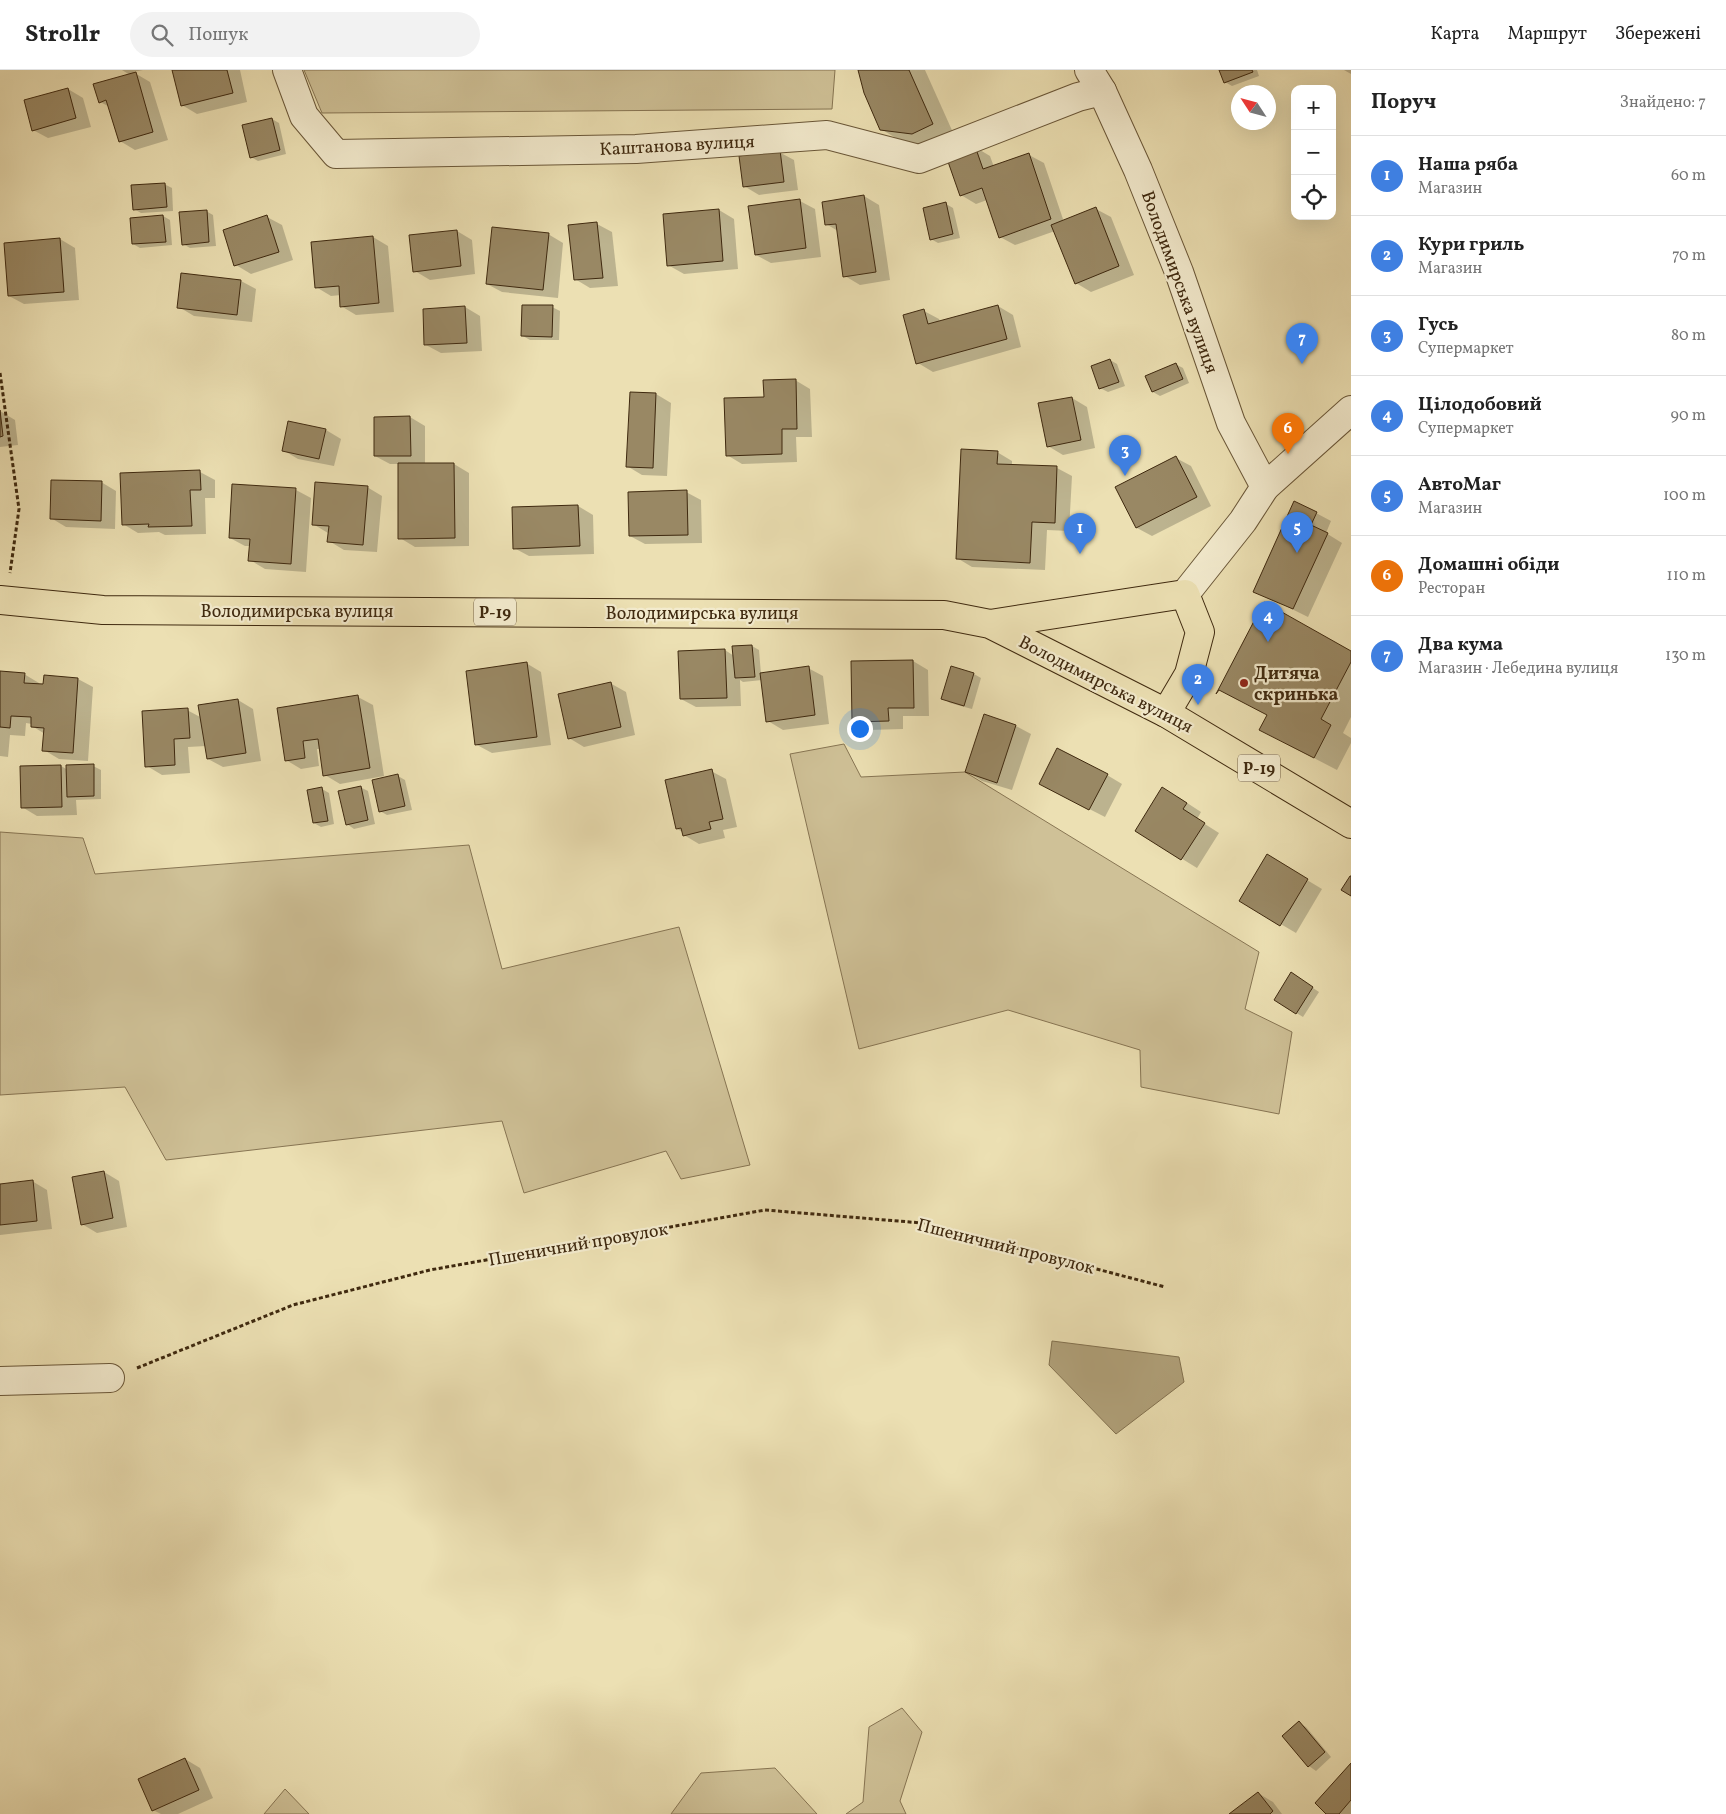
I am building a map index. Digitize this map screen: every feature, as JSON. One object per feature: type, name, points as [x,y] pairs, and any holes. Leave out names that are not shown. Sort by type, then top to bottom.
[{"type":"main road","name":"Володимирська вулиця","points":[[4,591],[103,610],[944,614],[990,624],[1166,713],[1351,824]]},
{"type":"main road","points":[[990,624],[1185,594],[1200,632],[1189,674],[1166,713]]},
{"type":"street","name":"Каштанова вулиця","points":[[286,70],[304,116],[336,154],[636,149],[827,135],[919,159],[1078,97],[1095,80]]},
{"type":"street","name":"Володимирська вулиця","points":[[1095,80],[1138,170],[1179,272],[1231,423],[1264,487]]},
{"type":"street","points":[[1185,594],[1243,521],[1264,487],[1351,410]]},
{"type":"street","points":[[0,1381],[110,1378]]},
{"type":"path","points":[[0,373],[19,509],[4,591]]},
{"type":"path","name":"Пшеничний провулок","points":[[110,1378],[293,1305],[430,1270],[765,1210],[922,1223],[1165,1287]]},
{"type":"shaded area","points":[[304,70],[835,70],[832,109],[322,113]]},
{"type":"shaded area","points":[[844,744],[861,777],[965,772],[1259,952],[1245,1009],[1292,1032],[1279,1114],[1141,1087],[1140,1050],[1008,1010],[859,1049],[790,754]]},
{"type":"shaded area","points":[[0,832],[83,838],[95,874],[469,845],[502,969],[679,927],[750,1165],[681,1179],[666,1151],[524,1193],[502,1121],[166,1160],[125,1087],[0,1095]]},
{"type":"shaded area","points":[[1052,1341],[1179,1357],[1184,1382],[1116,1434],[1049,1365]]},
{"type":"shaded area","points":[[902,1708],[922,1732],[900,1801],[906,1814],[846,1814],[863,1802],[869,1727]]},
{"type":"shaded area","points":[[775,1768],[817,1814],[671,1814],[701,1773]]},
{"type":"shaded area","points":[[285,1789],[309,1814],[264,1814]]},
{"type":"building","points":[[172,70],[227,70],[233,93],[181,106]]},
{"type":"building","points":[[858,70],[909,70],[933,124],[912,134],[880,130],[864,93]]},
{"type":"building","points":[[1219,70],[1252,70],[1253,72],[1224,83]]},
{"type":"building","points":[[136,72],[153,132],[119,142],[106,100],[99,103],[93,84]]},
{"type":"building","points":[[68,88],[76,118],[32,131],[24,100]]},
{"type":"building","points":[[272,118],[280,150],[250,158],[242,125]]},
{"type":"building","points":[[975,146],[983,169],[1029,153],[1051,219],[999,238],[982,188],[960,196],[946,156]]},
{"type":"building","points":[[780,150],[784,182],[743,187],[739,156]]},
{"type":"building","points":[[165,183],[167,207],[133,210],[131,185]]},
{"type":"building","points":[[864,195],[876,272],[843,277],[836,224],[825,225],[822,202]]},
{"type":"building","points":[[800,199],[806,248],[755,255],[748,206]]},
{"type":"building","points":[[946,202],[953,234],[930,240],[923,208]]},
{"type":"building","points":[[1096,207],[1119,266],[1075,284],[1051,225]]},
{"type":"building","points":[[719,209],[723,261],[667,266],[663,214]]},
{"type":"building","points":[[207,210],[209,242],[182,245],[179,212]]},
{"type":"building","points":[[163,215],[166,242],[132,244],[130,218]]},
{"type":"building","points":[[267,215],[279,252],[234,266],[223,230]]},
{"type":"building","points":[[597,222],[603,278],[574,280],[568,225]]},
{"type":"building","points":[[492,227],[549,233],[543,290],[486,284]]},
{"type":"building","points":[[457,230],[461,266],[413,272],[409,235]]},
{"type":"building","points":[[373,236],[379,303],[340,307],[339,286],[315,288],[311,242]]},
{"type":"building","points":[[60,238],[64,292],[8,296],[4,243]]},
{"type":"building","points":[[181,273],[241,280],[237,315],[177,308]]},
{"type":"building","points":[[522,305],[553,305],[552,337],[521,336]]},
{"type":"building","points":[[998,305],[1007,339],[916,364],[903,315],[924,309],[928,324]]},
{"type":"building","points":[[465,306],[467,343],[424,345],[423,309]]},
{"type":"building","points":[[1110,359],[1119,382],[1099,389],[1091,366]]},
{"type":"building","points":[[1176,363],[1183,379],[1152,392],[1145,376]]},
{"type":"building","points":[[796,379],[797,429],[782,429],[782,454],[726,456],[724,398],[764,397],[763,380]]},
{"type":"building","points":[[630,392],[656,393],[653,468],[626,467]]},
{"type":"building","points":[[1072,397],[1081,440],[1047,447],[1038,403]]},
{"type":"building","points":[[0,410],[3,436],[0,437]]},
{"type":"building","points":[[410,416],[411,456],[374,456],[374,417]]},
{"type":"building","points":[[288,421],[326,429],[319,459],[282,451]]},
{"type":"building","points":[[961,449],[998,451],[997,464],[1057,466],[1055,523],[1032,522],[1030,563],[956,559]]},
{"type":"building","points":[[1176,456],[1197,497],[1136,528],[1115,487]]},
{"type":"building","points":[[398,463],[454,463],[455,538],[398,539]]},
{"type":"building","points":[[200,470],[201,490],[190,490],[192,526],[148,527],[149,524],[122,525],[120,473]]},
{"type":"building","points":[[51,480],[102,481],[101,521],[50,519]]},
{"type":"building","points":[[315,482],[368,486],[363,545],[327,542],[329,526],[312,525]]},
{"type":"building","points":[[232,484],[296,488],[291,564],[248,561],[250,539],[229,538]]},
{"type":"building","points":[[687,490],[688,535],[629,536],[628,492]]},
{"type":"building","points":[[1294,501],[1317,512],[1311,525],[1328,533],[1293,609],[1253,592]]},
{"type":"building","points":[[578,505],[580,546],[513,549],[512,507]]},
{"type":"building","points":[[1264,602],[1351,651],[1351,662],[1321,719],[1331,725],[1314,758],[1259,730],[1267,715],[1219,690],[1216,694]]},
{"type":"building","points":[[752,645],[755,677],[735,678],[732,646]]},
{"type":"building","points":[[725,649],[727,698],[680,699],[678,651]]},
{"type":"building","points":[[913,660],[914,708],[888,708],[889,721],[852,722],[851,661]]},
{"type":"building","points":[[527,662],[537,737],[475,745],[466,671]]},
{"type":"building","points":[[809,666],[815,715],[766,722],[760,673]]},
{"type":"building","points":[[951,666],[974,673],[964,706],[941,699]]},
{"type":"building","points":[[0,671],[25,673],[24,683],[43,684],[44,675],[78,678],[73,753],[42,751],[44,728],[31,727],[31,717],[11,716],[10,728],[0,727]]},
{"type":"building","points":[[611,682],[621,727],[568,739],[558,694]]},
{"type":"building","points":[[358,695],[370,768],[323,776],[318,739],[303,741],[305,758],[285,761],[277,708]]},
{"type":"building","points":[[238,699],[246,753],[207,759],[198,705]]},
{"type":"building","points":[[188,708],[190,738],[174,739],[175,765],[145,767],[142,711]]},
{"type":"building","points":[[984,714],[1016,725],[997,783],[965,772]]},
{"type":"building","points":[[1057,748],[1108,774],[1089,810],[1039,784]]},
{"type":"building","points":[[94,764],[94,796],[67,797],[66,765]]},
{"type":"building","points":[[61,765],[62,807],[21,808],[20,766]]},
{"type":"building","points":[[712,769],[723,819],[709,822],[711,829],[683,836],[681,828],[676,829],[665,780]]},
{"type":"building","points":[[398,774],[405,806],[379,812],[372,780]]},
{"type":"building","points":[[361,786],[368,820],[346,825],[338,791]]},
{"type":"building","points":[[322,787],[328,821],[313,823],[307,790]]},
{"type":"building","points":[[1162,787],[1187,803],[1183,809],[1205,823],[1181,860],[1135,831]]},
{"type":"building","points":[[1267,854],[1308,879],[1280,926],[1239,901]]},
{"type":"building","points":[[1351,876],[1351,896],[1341,890]]},
{"type":"building","points":[[1291,972],[1313,987],[1296,1014],[1274,1000]]},
{"type":"building","points":[[104,1171],[113,1218],[81,1225],[72,1177]]},
{"type":"building","points":[[33,1180],[37,1221],[0,1225],[0,1184]]},
{"type":"building","points":[[1299,1721],[1325,1752],[1308,1767],[1282,1736]]},
{"type":"building","points":[[185,1758],[199,1790],[152,1811],[138,1779]]},
{"type":"building","points":[[1351,1763],[1351,1800],[1339,1814],[1326,1814],[1315,1803]]},
{"type":"building","points":[[1258,1792],[1273,1811],[1270,1814],[1229,1814]]},
{"type":"place","name":"Два кума","points":[[1302,364]]},
{"type":"place","name":"Домашні обіди","points":[[1288,454]]},
{"type":"place","name":"Гусь","points":[[1125,476]]},
{"type":"place","name":"АвтоМаг","points":[[1297,553]]},
{"type":"place","name":"Наша ряба","points":[[1080,554]]},
{"type":"place","name":"Цілодобовий","points":[[1268,642]]},
{"type":"place","name":"Дитяча скринька","points":[[1244,683]]},
{"type":"place","name":"Кури гриль","points":[[1198,705]]}]
